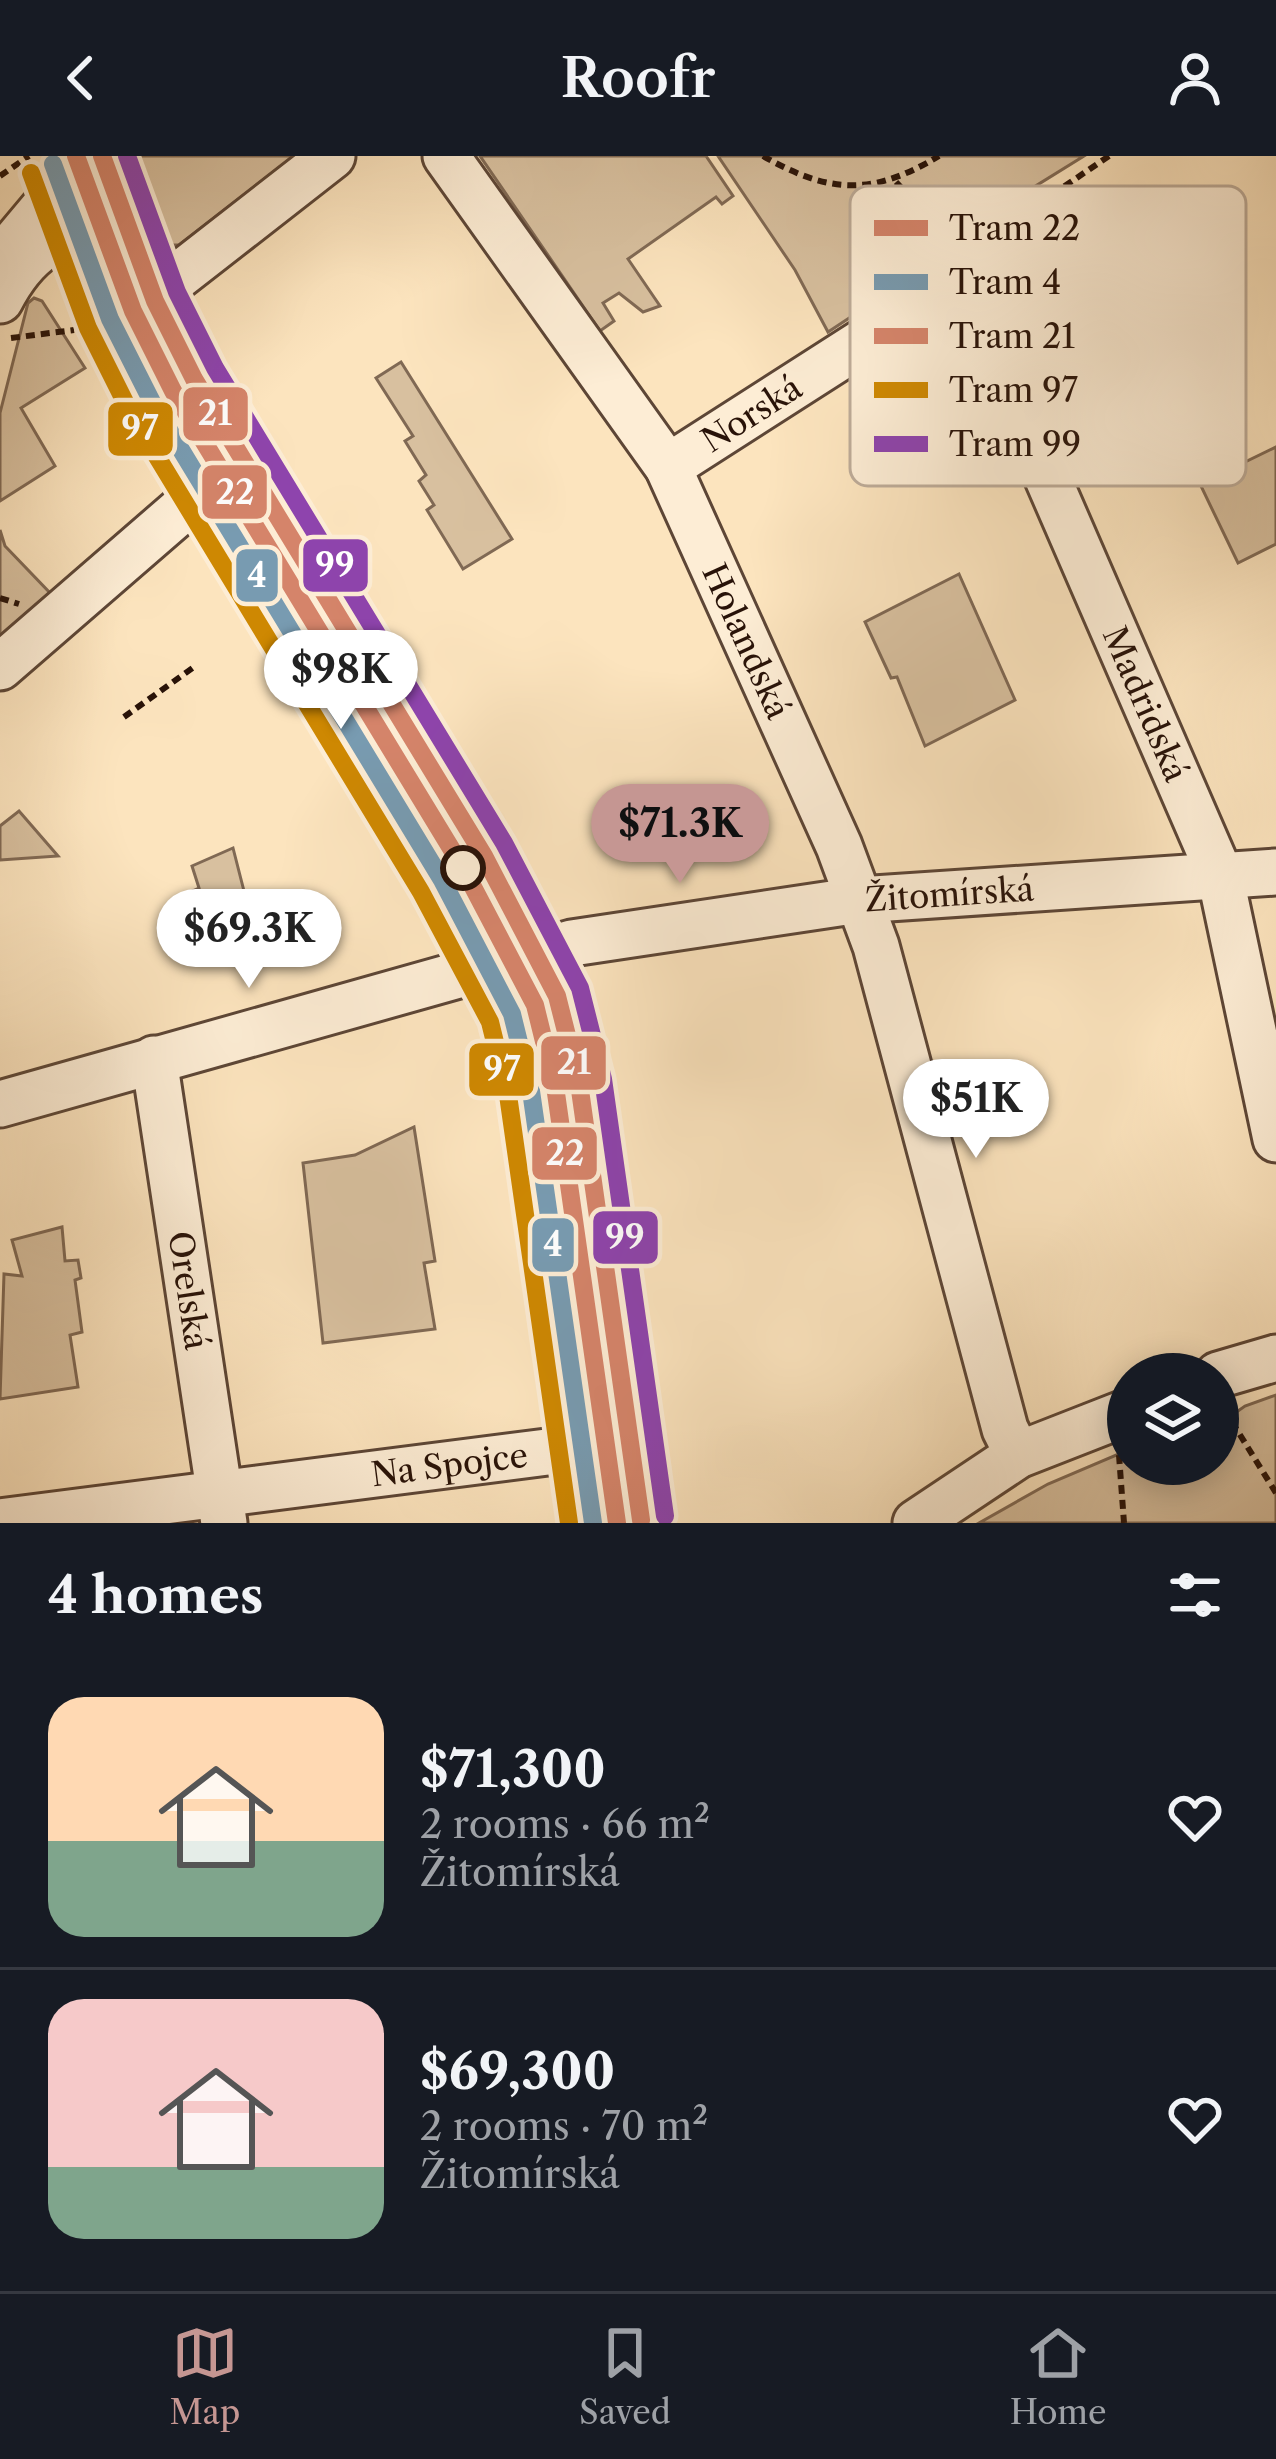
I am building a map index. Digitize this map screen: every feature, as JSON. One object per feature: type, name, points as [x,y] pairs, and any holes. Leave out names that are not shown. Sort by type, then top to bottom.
[{"type":"street","points":[[141,305],[332,156]]},
{"type":"street","name":"Holandská","points":[[446,156],[668,467],[859,900],[876,946],[1005,1429],[1018,1454]]},
{"type":"street","points":[[0,261],[89,162],[141,305],[226,471],[522,955],[543,1002],[563,1085],[610,1444],[625,1523]]},
{"type":"street","points":[[6,319],[15,268],[59,238],[110,220]]},
{"type":"street","name":"Norská","points":[[668,467],[850,350]]},
{"type":"street","points":[[0,667],[226,471]]},
{"type":"street","name":"Madridská","points":[[1054,486],[1220,875],[1276,1139]]},
{"type":"street","name":"Žitomírská","points":[[0,1104],[522,955],[859,900],[1276,872]]},
{"type":"street","name":"Orelská","points":[[154,1059],[222,1507]]},
{"type":"street","points":[[1239,1380],[1276,1358]]},
{"type":"street","points":[[920,1522],[1018,1454],[1107,1434]]},
{"type":"street","name":"Na Spojce","points":[[0,1522],[222,1507],[610,1444]]},
{"type":"path","points":[[0,176],[29,156]]},
{"type":"path","points":[[763,156],[836,185],[896,182],[939,156]]},
{"type":"path","points":[[1065,186],[1109,156]]},
{"type":"path","points":[[896,182],[899,186]]},
{"type":"path","points":[[6,319],[74,330]]},
{"type":"path","points":[[124,717],[194,667]]},
{"type":"path","points":[[1239,1426],[1276,1493]]},
{"type":"path","points":[[1124,1485],[1124,1523]]},
{"type":"shaded area","points":[[137,156],[294,156],[179,245],[168,245]]},
{"type":"shaded area","points":[[480,156],[706,156],[733,196],[722,204],[716,197],[628,259],[660,306],[643,312],[619,293],[603,303],[614,321],[600,331]]},
{"type":"shaded area","points":[[718,156],[1084,156],[1036,186],[850,186],[850,317],[828,332],[795,270]]},
{"type":"shaded area","points":[[34,298],[42,301],[85,368],[21,408],[55,466],[0,501],[0,413],[28,303]]},
{"type":"shaded area","points":[[401,362],[512,539],[463,569],[427,510],[434,505],[419,481],[426,475],[405,441],[413,436],[376,378]]},
{"type":"shaded area","points":[[1276,447],[1276,544],[1238,563],[1201,486],[1246,486],[1246,462]]},
{"type":"shaded area","points":[[0,530],[5,546],[51,594],[0,639]]},
{"type":"shaded area","points":[[959,574],[1015,700],[925,746],[897,677],[891,678],[865,622]]},
{"type":"shaded area","points":[[19,811],[58,856],[0,860],[0,826]]},
{"type":"shaded area","points":[[233,848],[246,899],[195,913],[190,892],[199,888],[192,866]]},
{"type":"shaded area","points":[[414,1127],[435,1261],[424,1263],[435,1329],[323,1343],[303,1163],[355,1155]]},
{"type":"shaded area","points":[[62,1227],[65,1261],[78,1260],[81,1278],[75,1280],[82,1332],[70,1335],[78,1387],[0,1399],[4,1274],[22,1276],[12,1240]]},
{"type":"shaded area","points":[[1276,1395],[1276,1523],[979,1523],[1048,1484],[1107,1459],[1107,1485],[1239,1485],[1239,1410]]},
{"type":"tram line","name":"22","points":[[76,156],[133,311],[173,391],[463,868],[535,1005],[555,1086],[617,1523]]},
{"type":"tram line","name":"21","points":[[102,156],[155,301],[194,379],[484,856],[557,996],[579,1083],[641,1520]]},
{"type":"tram line","name":"99","points":[[127,156],[177,292],[215,368],[504,843],[580,988],[603,1079],[665,1516]]},
{"type":"tram line","name":"4","points":[[53,164],[110,319],[152,402],[442,880],[512,1014],[531,1091],[593,1523]]},
{"type":"tram line","name":"97","points":[[31,173],[88,328],[130,412],[421,892],[490,1022],[508,1095],[569,1523]]}]
